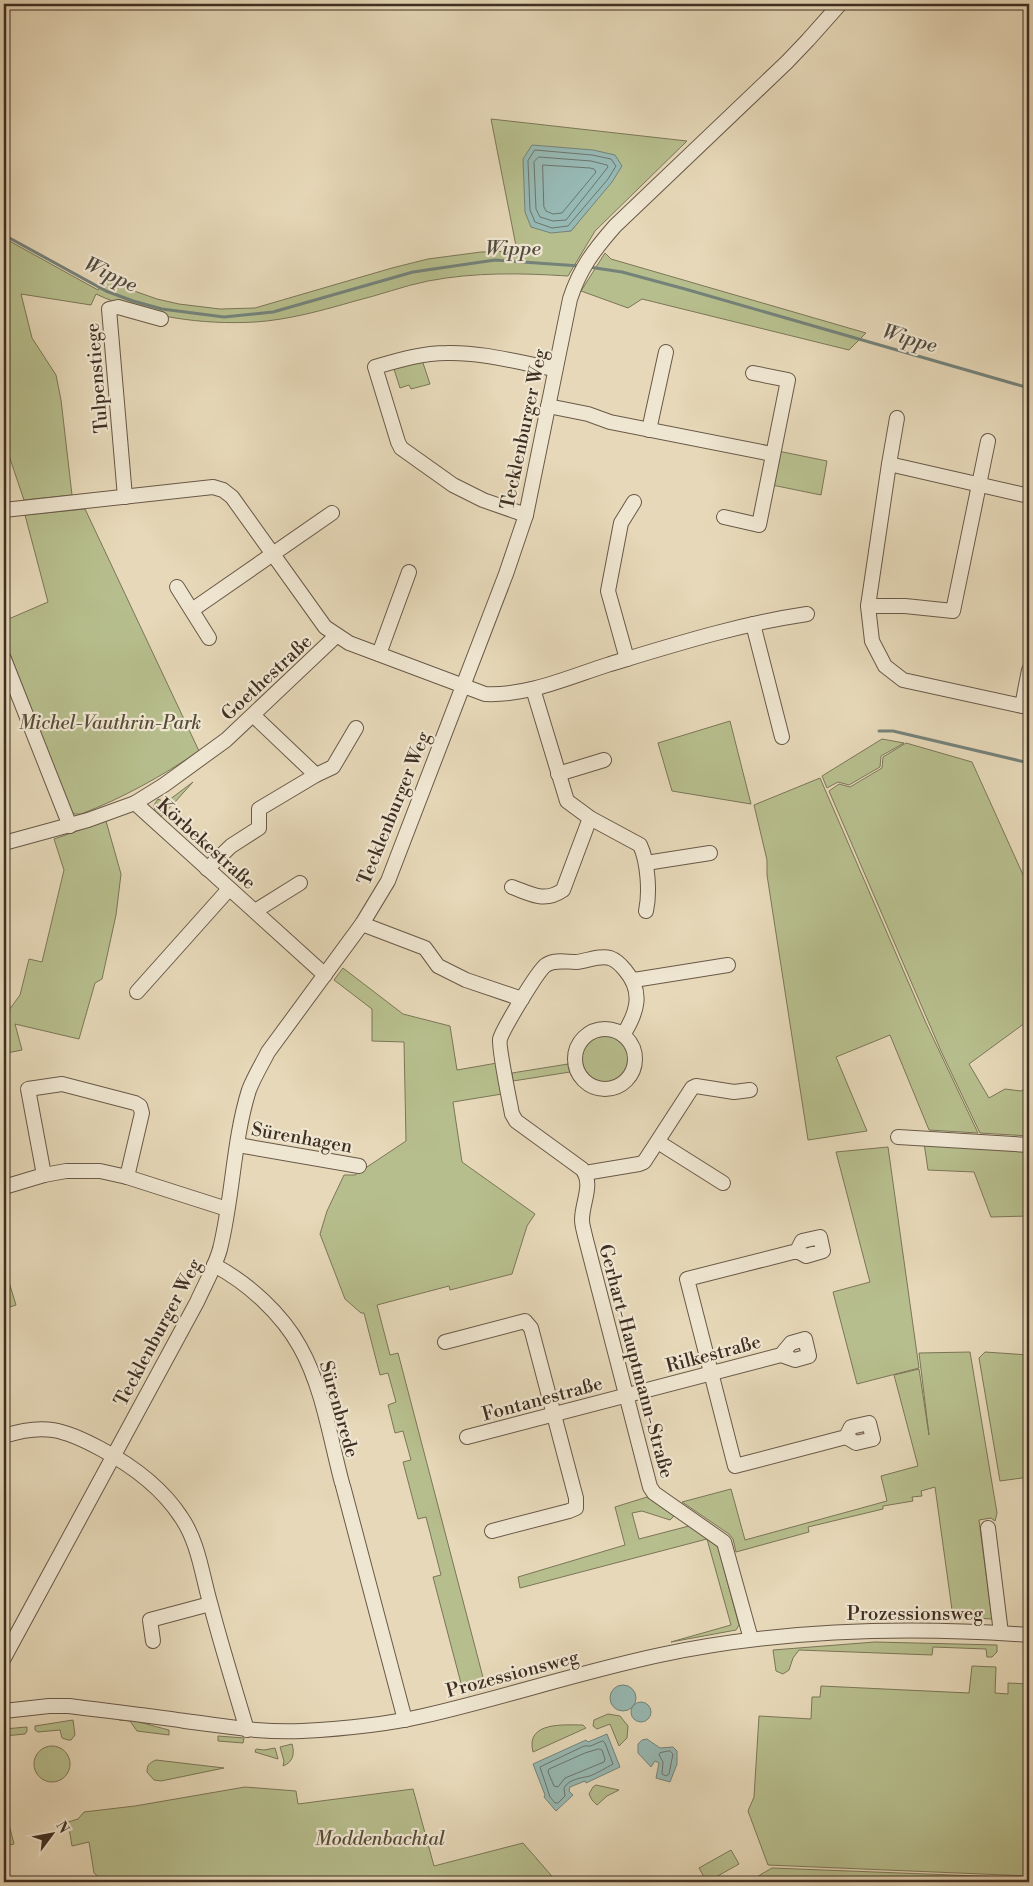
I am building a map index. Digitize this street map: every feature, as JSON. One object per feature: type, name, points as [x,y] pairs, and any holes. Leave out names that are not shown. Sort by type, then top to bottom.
[{"type":"street","name":"Tecklenburger Weg","points":[[4,1658],[197,1302],[214,1265],[220,1249],[245,1106],[250,1088],[260,1067],[268,1052],[362,924],[388,881],[506,574],[526,515],[555,369],[576,280],[594,251],[615,226],[808,40],[840,4]]},
{"type":"street","name":"Tulpenstiege","points":[[125,497],[109,309],[118,307],[161,319]]},
{"type":"street","points":[[526,515],[484,500],[453,485],[401,448],[375,367],[409,357],[448,352],[480,355],[555,369]]},
{"type":"street","points":[[649,430],[666,352]]},
{"type":"street","points":[[724,518],[759,525],[788,380],[752,373]]},
{"type":"street","points":[[548,406],[588,414],[610,422],[772,454]]},
{"type":"street","points":[[897,418],[868,606],[872,641],[884,666],[903,680],[1022,706],[1029,670]]},
{"type":"street","points":[[868,606],[905,606],[953,612],[988,441]]},
{"type":"street","points":[[889,464],[979,483],[1029,496]]},
{"type":"street","points":[[4,510],[213,487],[223,490],[232,497],[325,627],[336,636],[349,643],[485,694],[505,695],[533,689],[627,659],[753,624],[807,614]]},
{"type":"street","points":[[627,659],[608,591],[621,524],[634,502]]},
{"type":"street","points":[[192,610],[332,513]]},
{"type":"street","points":[[379,654],[409,572]]},
{"type":"street","points":[[177,587],[209,638]]},
{"type":"street","points":[[753,624],[782,737]]},
{"type":"street","name":"Goethestraße","points":[[4,843],[70,826],[135,803],[164,785],[226,740],[254,716],[336,636]]},
{"type":"street","points":[[5,664],[70,826]]},
{"type":"street","points":[[533,689],[567,801],[590,818],[640,845],[646,863],[649,897],[646,911]]},
{"type":"street","points":[[254,716],[316,775]]},
{"type":"street","points":[[207,869],[231,846],[259,828],[259,809],[316,775],[333,768],[356,728]]},
{"type":"street","points":[[558,774],[604,760]]},
{"type":"street","name":"Körbekestraße","points":[[135,803],[325,975]]},
{"type":"street","points":[[512,887],[547,898],[563,890],[590,818]]},
{"type":"street","points":[[646,863],[710,853]]},
{"type":"street","name":"Körbekestraße","points":[[255,911],[300,882]]},
{"type":"street","points":[[137,992],[229,889]]},
{"type":"street","points":[[362,924],[425,948],[438,966],[459,976],[522,999]]},
{"type":"street","points":[[623,1035],[632,1020],[636,1007],[637,995],[634,980],[619,963],[605,957],[576,962],[558,961],[547,964],[522,999],[499,1040],[512,1114],[516,1121],[585,1173],[639,1164],[648,1158],[692,1088],[696,1086],[734,1092],[750,1090]]},
{"type":"street","points":[[634,980],[728,965]]},
{"type":"street","points":[[603,1030],[614,1031],[623,1035],[630,1043],[634,1053],[635,1064],[632,1074],[625,1082],[606,1090],[587,1084],[580,1076],[576,1066],[577,1051],[584,1038],[593,1032],[603,1030]]},
{"type":"street","points":[[44,1175],[28,1089],[62,1084],[140,1106],[142,1113],[127,1177]]},
{"type":"street","points":[[898,1137],[1029,1145]]},
{"type":"street","points":[[658,1142],[723,1183]]},
{"type":"street","name":"Sürenhagen","points":[[238,1145],[360,1166]]},
{"type":"street","points":[[4,1187],[44,1175],[83,1170],[100,1171],[127,1177],[227,1209]]},
{"type":"street","name":"Gerhart-Hauptmann-Straße","points":[[585,1173],[588,1184],[582,1220],[585,1236],[650,1487],[654,1493],[724,1542],[751,1639]]},
{"type":"street","points":[[797,1251],[687,1279],[735,1466],[846,1437]]},
{"type":"street","name":"Sürenbrede","points":[[214,1265],[231,1274],[261,1299],[300,1346],[318,1389],[405,1720]]},
{"type":"street","points":[[445,1342],[525,1321],[531,1328],[576,1498],[576,1508],[492,1531]]},
{"type":"street","name":"Rilkestraße","points":[[626,1396],[781,1355]]},
{"type":"street","name":"Fontanestraße","points":[[467,1437],[626,1396]]},
{"type":"street","points":[[4,1436],[32,1428],[50,1428],[70,1434],[126,1463],[173,1506],[181,1517],[196,1549],[246,1730]]},
{"type":"street","points":[[988,1528],[1001,1633]]},
{"type":"street","points":[[153,1641],[150,1620],[210,1604]]},
{"type":"street","name":"Prozessionsweg","points":[[4,1711],[49,1706],[69,1706],[246,1730],[271,1732],[302,1731],[405,1720],[605,1667],[751,1639],[822,1632],[883,1629],[1029,1635]]},
{"type":"green space","points":[[491,119],[687,141],[595,231],[568,276],[498,274],[446,278],[410,285],[306,314],[280,319],[235,323],[194,321],[154,314],[96,294],[91,305],[21,294],[32,338],[56,375],[61,400],[72,495],[24,500],[4,441],[4,238],[98,290],[103,280],[157,299],[220,309],[255,308],[428,259],[481,252],[517,251]],"holes":[[[591,206],[571,231],[531,227]]]},
{"type":"green space","points":[[605,253],[611,259],[866,333],[849,350],[642,299],[628,308],[581,291]]},
{"type":"green space","points":[[422,360],[430,384],[411,389],[409,385],[400,388],[393,366]]},
{"type":"green space","points":[[778,451],[827,461],[821,495],[772,485]]},
{"type":"green space","name":"Michel-Vauthrin-Park","points":[[85,509],[199,751],[127,794],[97,808],[81,814],[74,814],[70,809],[4,639],[4,621],[48,602],[25,515]]},
{"type":"green space","points":[[730,721],[751,804],[672,791],[658,743]]},
{"type":"green space","points":[[882,739],[904,743],[881,756],[880,767],[849,785],[838,782],[827,788],[822,776]]},
{"type":"green space","points":[[906,743],[972,762],[1029,888],[1029,1002],[1026,1004],[1029,1009],[1029,1020],[969,1064],[989,1098],[1005,1089],[1021,1091],[1029,1086],[1029,1136],[980,1133],[941,1051],[829,791],[839,784],[850,787],[882,768],[883,757]]},
{"type":"green space","points":[[820,778],[926,1023],[978,1133],[929,1130],[890,1035],[836,1057],[867,1131],[808,1140],[767,875],[767,860],[754,805]]},
{"type":"green space","points":[[193,782],[175,802],[169,800]]},
{"type":"green space","points":[[158,799],[172,805],[161,817],[155,811],[154,805]]},
{"type":"green space","points":[[106,821],[121,874],[116,915],[102,979],[95,983],[79,1039],[15,1024],[22,1050],[7,1053],[4,1017],[20,995],[29,959],[42,962],[64,870],[54,839]]},
{"type":"green space","points":[[343,968],[403,1014],[450,1026],[457,1070],[497,1063],[502,1094],[453,1102],[462,1162],[535,1214],[527,1226],[512,1274],[450,1290],[449,1286],[377,1305],[390,1355],[398,1353],[485,1685],[463,1691],[433,1577],[441,1575],[426,1517],[418,1519],[403,1462],[411,1460],[403,1431],[395,1433],[388,1405],[396,1402],[388,1373],[380,1375],[364,1313],[361,1313],[345,1299],[320,1234],[327,1211],[344,1175],[355,1175],[406,1141],[404,1042],[372,1041],[372,1009],[334,980]]},
{"type":"green space","points":[[600,1036],[610,1036],[619,1040],[625,1046],[629,1060],[625,1074],[619,1080],[610,1084],[600,1084],[591,1080],[585,1074],[581,1065],[581,1055],[585,1046],[591,1040]]},
{"type":"green space","points":[[568,1064],[570,1072],[513,1081],[512,1073]]},
{"type":"green space","points":[[924,1143],[1029,1150],[1029,1216],[991,1217],[974,1172],[928,1170]]},
{"type":"green space","points":[[888,1147],[919,1368],[857,1384],[833,1292],[870,1282],[836,1152]]},
{"type":"green space","points":[[4,1266],[16,1305],[4,1309]]},
{"type":"green space","points":[[970,1352],[997,1513],[995,1521],[991,1518],[979,1520],[992,1619],[953,1617],[935,1487],[921,1491],[922,1496],[912,1497],[913,1501],[883,1506],[883,1509],[808,1527],[809,1532],[736,1552],[733,1539],[729,1534],[682,1502],[731,1489],[745,1540],[887,1501],[881,1476],[918,1466],[894,1375],[919,1369],[929,1435],[919,1353]]},
{"type":"green space","points":[[985,1352],[1029,1355],[1029,1477],[1000,1481],[979,1358]]},
{"type":"green space","points":[[647,1497],[674,1516],[670,1520],[642,1511],[632,1513],[639,1539],[689,1526],[707,1539],[520,1588],[518,1577],[625,1545],[615,1507]]},
{"type":"green space","points":[[707,1539],[718,1547],[739,1625],[736,1630],[671,1642],[731,1625]]},
{"type":"green space","points":[[875,1642],[997,1645],[997,1652],[992,1657],[987,1657],[986,1649],[933,1647],[932,1655],[799,1650],[793,1658],[789,1670],[783,1674],[776,1671],[773,1650]]},
{"type":"green space","points":[[972,1666],[996,1667],[995,1693],[1008,1694],[1008,1683],[1029,1684],[1029,1876],[768,1865],[748,1811],[754,1797],[759,1716],[811,1719],[812,1697],[820,1697],[821,1686],[969,1693]]},
{"type":"green space","points":[[608,1714],[620,1716],[628,1726],[627,1738],[619,1746],[610,1724],[597,1729],[593,1726],[594,1720]]},
{"type":"green space","points":[[119,1718],[169,1730],[169,1735],[137,1731],[130,1721],[119,1720]]},
{"type":"green space","points":[[73,1720],[75,1735],[71,1740],[62,1738],[60,1730],[38,1732],[35,1730],[35,1726]]},
{"type":"green space","points":[[557,1725],[583,1725],[586,1728],[533,1752],[532,1742],[535,1735],[541,1730]]},
{"type":"green space","points":[[27,1727],[25,1734],[4,1736],[4,1729]]},
{"type":"green space","points":[[218,1736],[244,1738],[243,1743],[218,1741]]},
{"type":"green space","points":[[292,1744],[292,1757],[283,1766],[284,1761],[280,1747]]},
{"type":"green space","points":[[52,1746],[65,1751],[70,1764],[65,1777],[52,1782],[39,1777],[34,1764],[39,1751]]},
{"type":"green space","points":[[275,1748],[278,1759],[255,1752],[256,1749]]},
{"type":"green space","points":[[156,1760],[224,1768],[161,1781],[154,1780],[147,1772],[149,1765]]},
{"type":"green space","points":[[596,1785],[619,1790],[607,1796],[597,1805],[589,1794]]},
{"type":"green space","name":"Moddenbachtal","points":[[245,1787],[296,1791],[298,1804],[413,1789],[434,1866],[523,1843],[557,1882],[104,1882],[94,1873],[89,1842],[72,1846],[68,1822],[78,1819],[84,1812],[135,1806]]},
{"type":"green space","points":[[4,1805],[14,1844],[4,1846]]},
{"type":"green space","points":[[731,1850],[739,1864],[707,1882],[699,1868]]},
{"type":"green space","points":[[772,1868],[1029,1878],[1029,1882],[748,1882]]},
{"type":"water","points":[[532,145],[593,150],[615,155],[622,166],[612,182],[571,231],[551,233],[531,227],[525,212],[523,159]]},
{"type":"water","points":[[623,1685],[632,1689],[636,1698],[632,1707],[623,1711],[614,1707],[610,1698],[614,1689]]},
{"type":"water","points":[[641,1702],[648,1705],[651,1712],[648,1719],[641,1722],[634,1719],[631,1712],[634,1705]]},
{"type":"water","points":[[607,1734],[620,1767],[586,1783],[585,1781],[570,1787],[569,1791],[573,1795],[556,1811],[544,1797],[545,1795],[533,1764],[586,1740],[588,1742]]},
{"type":"water","points":[[647,1739],[660,1748],[673,1747],[677,1751],[677,1764],[670,1782],[656,1778],[659,1763],[655,1761],[651,1767],[638,1753],[638,1744],[642,1740]]},
{"type":"waterway","name":"Wippe","points":[[4,235],[106,291],[162,309],[224,317],[273,312],[413,272],[495,260],[580,266]]},
{"type":"waterway","name":"Wippe","points":[[589,267],[622,272],[685,289],[1029,388]]},
{"type":"waterway","points":[[879,731],[893,731],[1029,763]]}]
